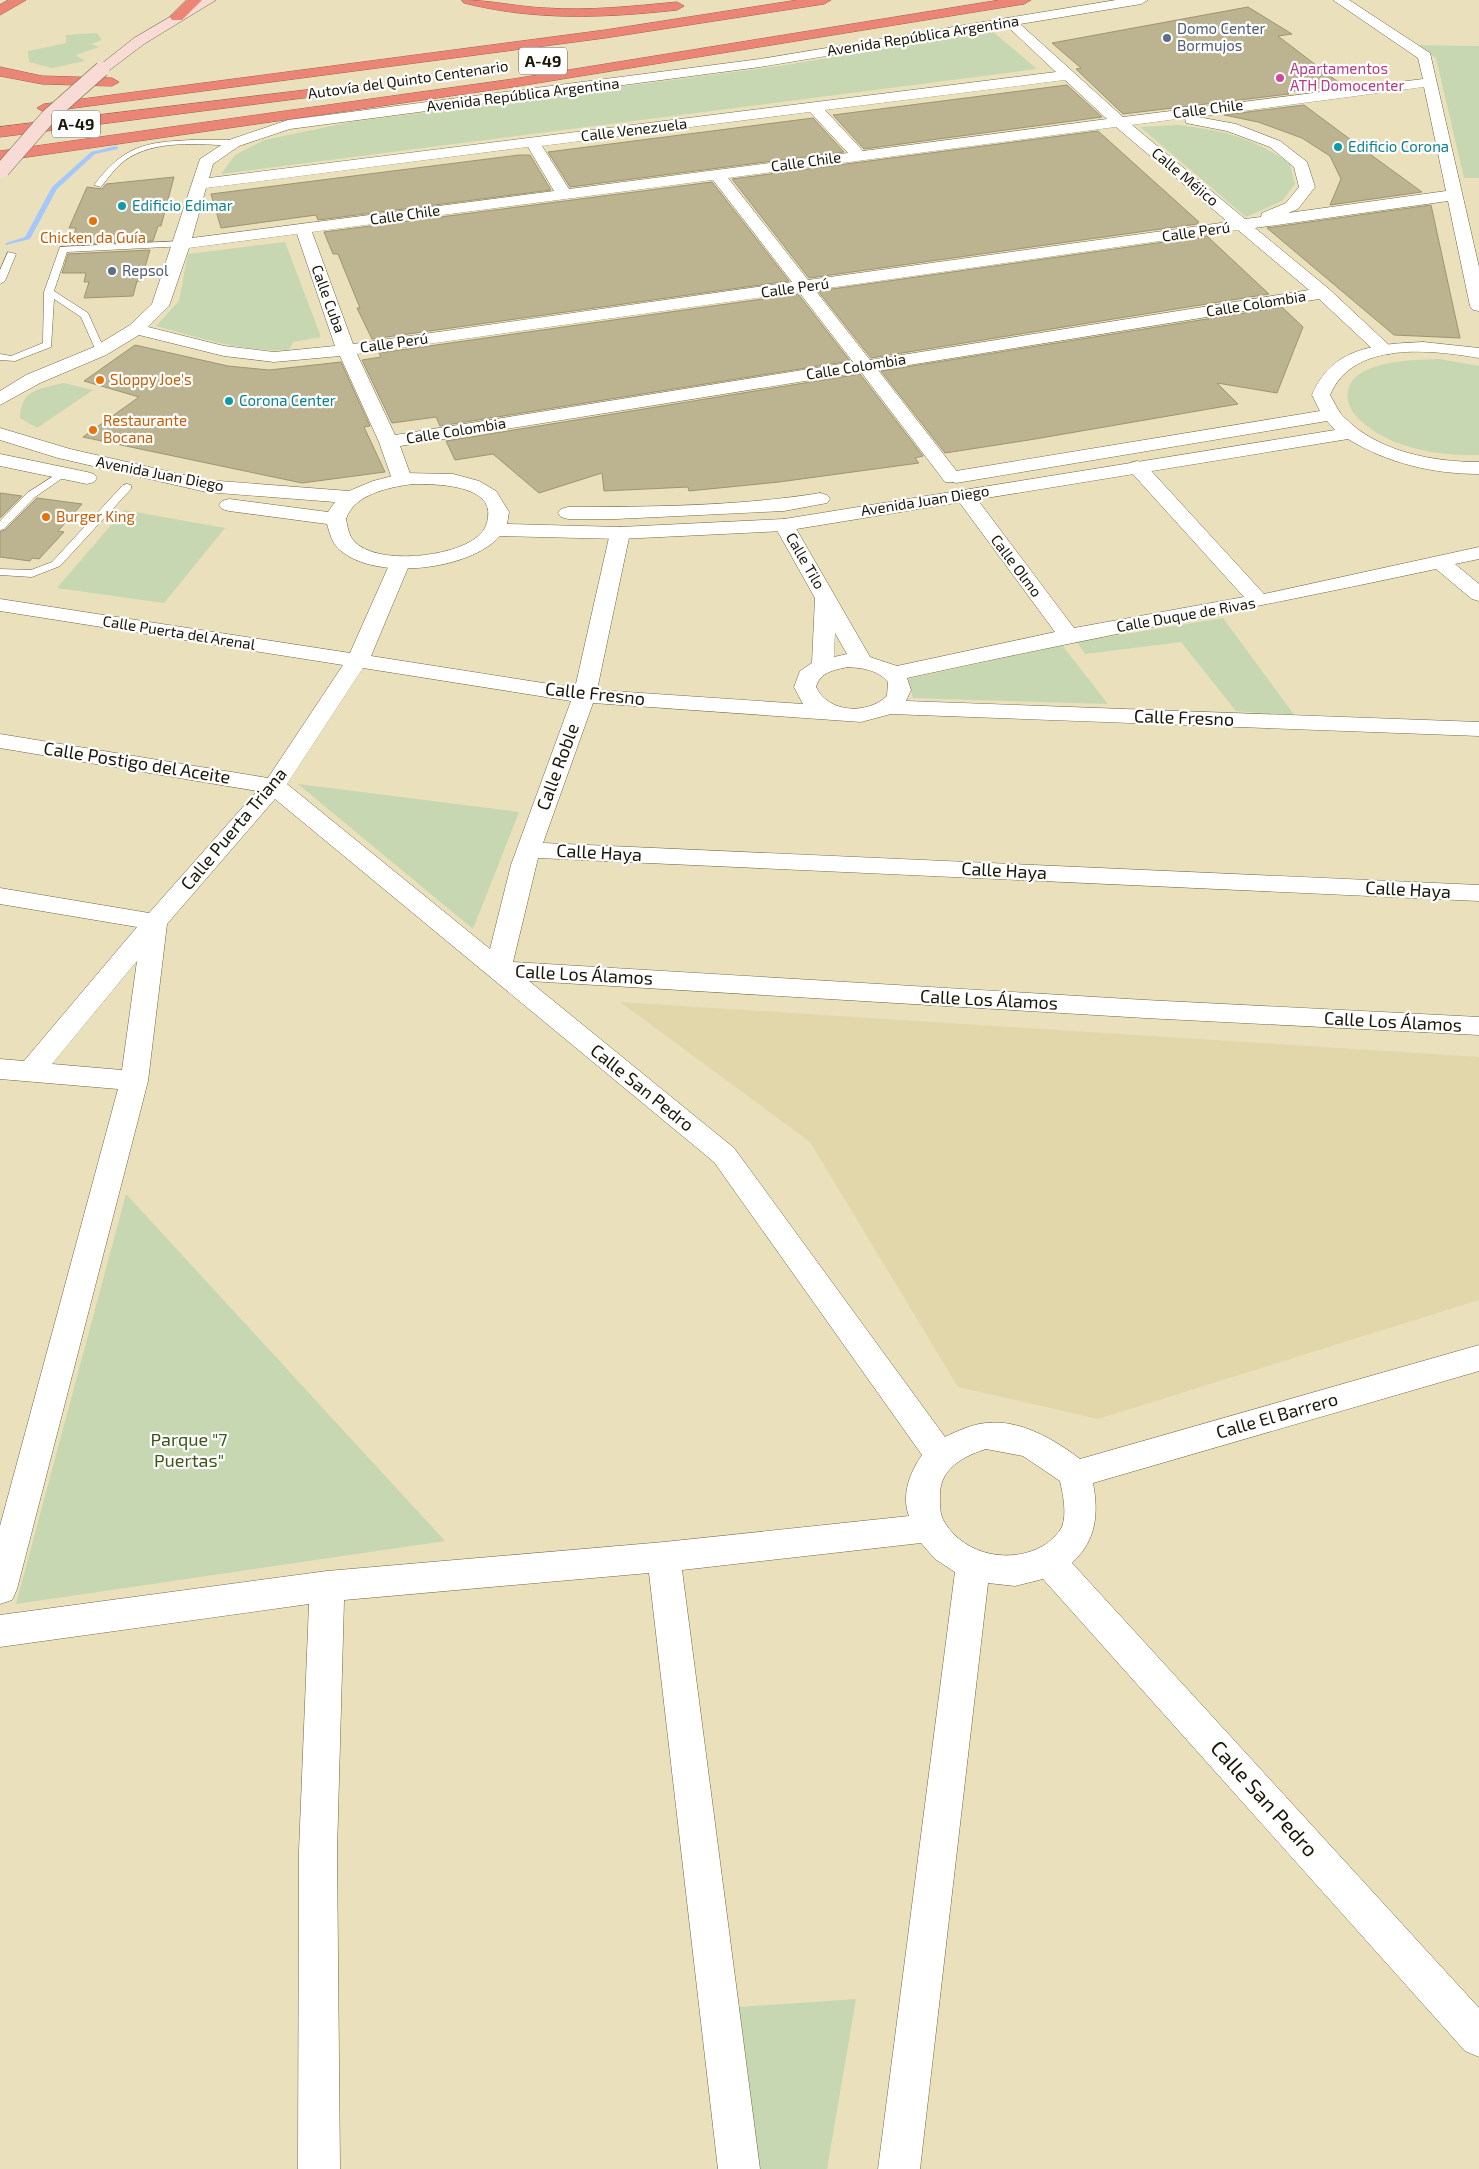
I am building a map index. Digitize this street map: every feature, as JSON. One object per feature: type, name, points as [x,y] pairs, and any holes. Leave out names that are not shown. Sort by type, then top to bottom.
[{"type":"highway","points":[[0,12],[19,0]]},
{"type":"highway","points":[[177,17],[195,0]]},
{"type":"highway","points":[[469,0],[518,9],[568,13],[687,2]]},
{"type":"highway","points":[[517,0],[596,5],[687,2]]},
{"type":"highway","points":[[145,80],[530,31],[742,0]]},
{"type":"highway","name":"Autovía del Quinto Centenario","points":[[31,110],[596,36],[824,0]]},
{"type":"highway","points":[[0,166],[197,130],[657,62],[1024,0]]},
{"type":"highway","points":[[0,71],[16,76],[54,81],[127,82]]},
{"type":"highway","name":"Autovía del Quinto Centenario","points":[[0,132],[328,92]]},
{"type":"main road","points":[[0,166],[51,114],[102,69],[139,41],[177,17],[209,0]]},
{"type":"street","name":"Avenida República Argentina","points":[[33,379],[100,351],[136,329],[160,306],[182,244],[206,162],[234,143],[288,125],[750,65],[1142,0]]},
{"type":"street","points":[[1340,0],[1425,56],[1479,306]]},
{"type":"street","name":"Calle Méjico","points":[[1010,22],[1118,121],[1323,293],[1384,350]]},
{"type":"street","name":"Calle Venezuela","points":[[199,184],[1068,75]]},
{"type":"street","name":"Calle Chile","points":[[182,244],[1430,82]]},
{"type":"street","points":[[814,107],[858,155]]},
{"type":"street","points":[[1118,121],[1190,119],[1231,127],[1275,144],[1301,164],[1307,187],[1292,206],[1243,226]]},
{"type":"street","points":[[532,142],[564,194]]},
{"type":"street","points":[[717,174],[952,478]]},
{"type":"street","name":"Calle Perú","points":[[136,329],[224,351],[274,357],[346,350],[1455,195]]},
{"type":"street","name":"Calle Cuba","points":[[303,229],[346,350],[389,442],[402,479]]},
{"type":"street","name":"Calle Colombia","points":[[389,442],[1323,293]]},
{"type":"street","points":[[1479,353],[1420,347],[1384,350],[1367,354],[1340,367],[1331,375],[1321,395],[1332,415],[1352,433],[1371,445],[1411,460],[1468,469],[1479,468]]},
{"type":"street","points":[[0,381],[33,379]]},
{"type":"street","points":[[0,399],[33,379]]},
{"type":"street","name":"Avenida Juan Diego","points":[[932,481],[1332,415]]},
{"type":"street","name":"Avenida Juan Diego","points":[[497,521],[620,533],[784,525],[1352,433]]},
{"type":"street","name":"Avenida Juan Diego","points":[[0,434],[65,454],[206,486],[353,497]]},
{"type":"street","name":"Avenida Juan Diego","points":[[0,460],[190,501],[336,518]]},
{"type":"street","points":[[1138,467],[1259,601]]},
{"type":"street","points":[[443,478],[472,485],[489,496],[497,521],[484,542],[462,554],[430,562],[400,563],[376,559],[354,551],[341,540],[336,518],[340,511],[353,497],[372,487],[402,479],[443,478]]},
{"type":"street","name":"Calle Olmo","points":[[964,495],[1069,636]]},
{"type":"street","name":"Avenida Juan Diego","points":[[497,521],[765,506],[843,496]]},
{"type":"street","name":"Calle Tilo","points":[[784,525],[862,661]]},
{"type":"street","name":"Calle Roble","points":[[498,970],[528,850],[584,696],[620,533]]},
{"type":"street","name":"Calle Duque de Rivas","points":[[893,674],[1069,636],[1259,601],[1479,553]]},
{"type":"street","points":[[1440,561],[1479,595]]},
{"type":"street","name":"Calle Puerta Triana","points":[[32,1072],[155,922],[274,786],[329,700],[358,660],[400,563]]},
{"type":"street","name":"Calle Tilo","points":[[823,665],[826,598]]},
{"type":"street","name":"Calle Puerta del Arenal","points":[[0,606],[358,660]]},
{"type":"street","name":"Calle Fresno","points":[[358,660],[584,696],[780,708],[833,714]]},
{"type":"street","points":[[848,660],[862,661],[874,664],[893,674],[899,683],[900,692],[896,700],[888,707],[863,716],[833,714],[821,709],[806,695],[804,686],[806,678],[823,665],[848,660]]},
{"type":"street","name":"Calle Fresno","points":[[888,707],[1479,728]]},
{"type":"street","name":"Calle Postigo del Aceite","points":[[0,741],[274,786]]},
{"type":"street","name":"Calle San Pedro","points":[[274,786],[724,1155],[940,1455]]},
{"type":"street","name":"Calle Haya","points":[[528,850],[1479,893]]},
{"type":"street","points":[[0,896],[155,922],[134,1081],[0,1589]]},
{"type":"street","name":"Calle Los Álamos","points":[[498,970],[1145,1009],[1479,1026]]},
{"type":"street","points":[[0,1069],[134,1081]]},
{"type":"street","name":"Calle El Barrero","points":[[1075,1474],[1479,1358]]},
{"type":"street","points":[[986,1436],[1013,1438],[1047,1452],[1075,1474],[1080,1501],[1079,1524],[1068,1546],[1049,1562],[1029,1570],[1002,1572],[973,1566],[946,1549],[929,1528],[921,1497],[926,1474],[940,1455],[961,1442],[986,1436]]},
{"type":"street","points":[[0,1630],[326,1586],[664,1557],[929,1528]]},
{"type":"street","points":[[664,1557],[739,2169]]},
{"type":"street","name":"Calle San Pedro","points":[[1049,1562],[1479,2036]]},
{"type":"street","points":[[899,2169],[973,1566]]},
{"type":"street","points":[[319,2169],[318,1851],[326,1586]]},
{"type":"lane","points":[[98,185],[122,158],[137,149],[201,141],[234,143]]},
{"type":"lane","points":[[0,357],[12,359],[48,345],[49,292],[63,249],[182,244]]},
{"type":"lane","points":[[0,281],[11,254]]},
{"type":"lane","points":[[49,292],[86,315],[100,351]]},
{"type":"lane","points":[[0,527],[31,494],[63,473]]},
{"type":"lane","points":[[0,572],[32,574],[56,564],[127,487]]},
{"type":"shaded area","points":[[620,1002],[1479,1057],[1479,1300],[1098,1419],[958,1387],[810,1142]]},
{"type":"green space","points":[[992,31],[1037,69],[221,174],[235,155],[264,140],[351,122],[780,66]]},
{"type":"green space","points":[[97,33],[102,40],[91,44],[99,47],[76,55],[85,61],[52,68],[29,62],[28,51],[66,43],[66,35]]},
{"type":"green space","points":[[1415,45],[1479,46],[1479,178],[1464,178],[1436,58]]},
{"type":"green space","points":[[1179,125],[1224,133],[1263,147],[1290,164],[1295,184],[1282,201],[1246,217],[1140,127]]},
{"type":"green space","points":[[285,242],[321,337],[293,342],[289,350],[255,349],[221,343],[156,326],[179,301],[188,254]]},
{"type":"green space","points":[[1439,359],[1479,366],[1479,455],[1437,453],[1394,442],[1365,424],[1350,407],[1348,391],[1353,381],[1361,373],[1401,361]]},
{"type":"green space","points":[[64,383],[93,390],[37,428],[20,418],[24,401],[33,392]]},
{"type":"green space","points":[[124,510],[225,528],[164,603],[57,588]]},
{"type":"green space","points":[[1223,618],[1295,716],[1236,711],[1181,642],[1085,654],[1077,642]]},
{"type":"green space","points":[[1062,645],[1108,704],[913,698],[908,679]]},
{"type":"green space","points":[[298,784],[519,812],[473,929]]},
{"type":"green space","name":"Parque \"7 Puertas\"","points":[[126,1194],[445,1541],[16,1604]]},
{"type":"green space","points":[[856,1999],[827,2169],[751,2169],[724,2008]]},
{"type":"building","points":[[1248,7],[1292,34],[1278,36],[1342,85],[1287,92],[1289,94],[1123,114],[1076,69],[1081,68],[1052,43]]},
{"type":"building","points":[[1067,85],[1102,117],[864,149],[833,115]]},
{"type":"building","name":"Edificio Corona","points":[[1304,105],[1422,192],[1330,205],[1341,179],[1330,156],[1302,138],[1258,122],[1224,115]]},
{"type":"building","points":[[813,118],[844,152],[570,187],[548,152]]},
{"type":"building","points":[[1098,131],[1199,222],[1197,224],[809,278],[732,179]]},
{"type":"building","points":[[530,155],[551,190],[318,220],[316,215],[221,228],[211,194]]},
{"type":"building","name":"Edificio Edimar","points":[[174,177],[161,226],[158,226],[153,241],[71,245],[76,228],[69,228],[87,187],[102,189],[106,184]]},
{"type":"building","points":[[712,182],[789,281],[372,339],[357,308],[360,308],[338,254],[333,254],[324,232]]},
{"type":"building","points":[[1431,205],[1460,338],[1394,335],[1267,228]]},
{"type":"building","points":[[1207,236],[1269,294],[871,358],[818,291]]},
{"type":"building","points":[[150,250],[141,281],[137,281],[133,296],[84,298],[89,282],[84,282],[86,273],[62,273],[68,254]]},
{"type":"building","points":[[798,294],[850,361],[440,426],[436,417],[392,423],[362,360],[381,357],[379,353]]},
{"type":"building","points":[[1282,307],[1303,327],[1277,393],[1217,383],[1238,404],[1029,440],[945,453],[881,371]]},
{"type":"building","name":"Corona Center","points":[[135,345],[228,366],[269,370],[341,362],[370,426],[364,427],[385,472],[302,483],[83,437],[139,397],[84,381]]},
{"type":"building","points":[[860,374],[923,456],[915,458],[919,463],[779,482],[689,491],[688,487],[604,491],[602,473],[539,493],[493,454],[455,460],[446,441]]},
{"type":"building","points":[[0,493],[22,496],[0,518]]},
{"type":"building","name":"Burger King","points":[[37,498],[82,504],[58,531],[64,532],[39,559],[32,558],[30,561],[0,557],[0,532],[5,530]]},
{"type":"waterway","points":[[8,244],[28,238],[54,188],[93,153],[116,148]]},
{"type":"place","name":"Domo Center Bormujos","points":[[1167,38]]},
{"type":"place","name":"Apartamentos ATH Domocenter","points":[[1280,78]]},
{"type":"place","name":"Edificio Corona","points":[[1338,147]]},
{"type":"place","name":"Edificio Edimar","points":[[122,206]]},
{"type":"place","name":"Chicken da Guía","points":[[93,221]]},
{"type":"place","name":"Repsol","points":[[112,271]]},
{"type":"place","name":"Sloppy Joe's","points":[[100,380]]},
{"type":"place","name":"Corona Center","points":[[229,401]]},
{"type":"place","name":"Restaurante Bocana","points":[[93,430]]},
{"type":"place","name":"Burger King","points":[[46,517]]}]
